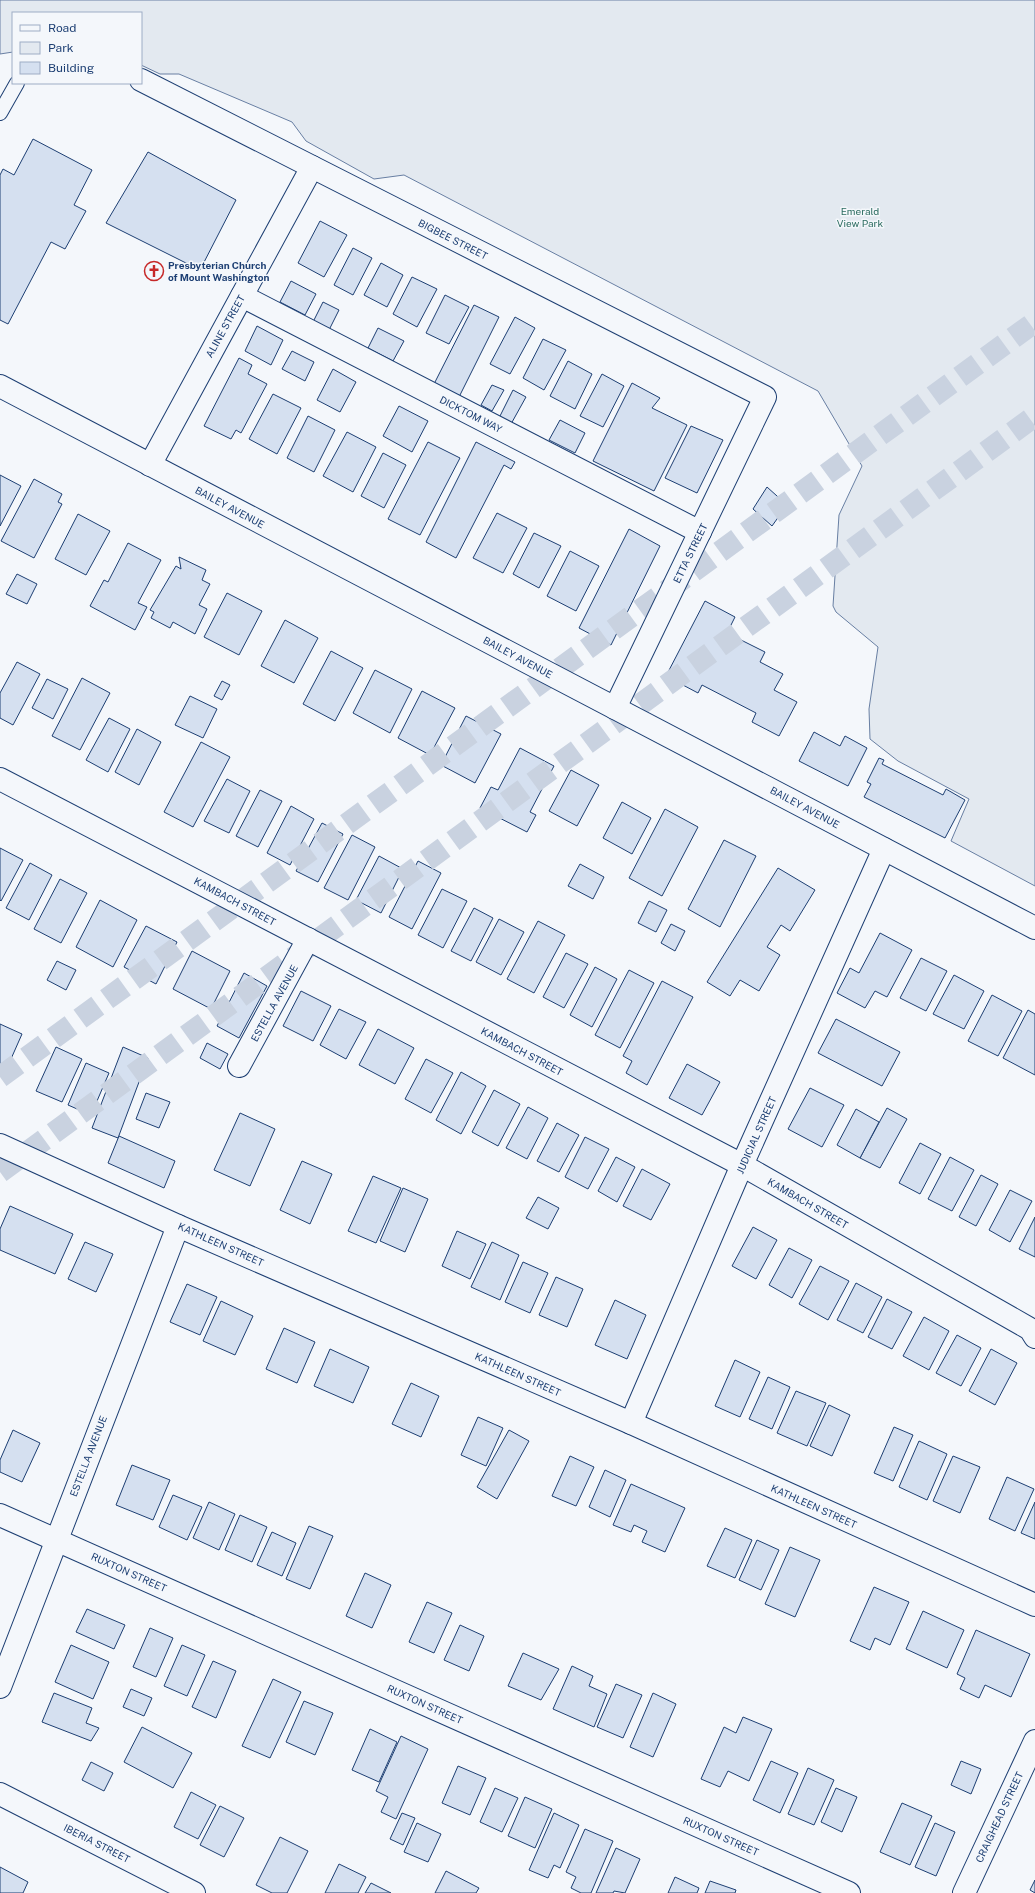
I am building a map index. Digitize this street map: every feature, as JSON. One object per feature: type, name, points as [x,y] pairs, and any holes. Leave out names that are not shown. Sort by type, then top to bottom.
[{"type":"street","name":"BIGBEE STREET","points":[[142,81],[765,398]]},
{"type":"street","name":"ALINE STREET","points":[[150,465],[312,167]]},
{"type":"street","name":"DICKTOM WAY","points":[[242,296],[700,532]]},
{"type":"street","name":"BAILEY AVENUE","points":[[0,386],[1035,928]]},
{"type":"street","name":"ETTA STREET","points":[[615,708],[765,398]]},
{"type":"street","name":"KAMBACH STREET","points":[[0,779],[742,1165],[1030,1328],[1035,1337]]},
{"type":"street","name":"JUDICIAL STREET","points":[[631,1423],[742,1165],[884,848]]},
{"type":"street","name":"ESTELLA AVENUE","points":[[239,1066],[308,939]]},
{"type":"street","name":"KATHLEEN STREET","points":[[0,1144],[178,1226],[631,1423],[1035,1605]]},
{"type":"street","name":"ESTELLA AVENUE","points":[[0,1687],[178,1226]]},
{"type":"street","name":"RUXTON STREET","points":[[0,1515],[849,1893]]},
{"type":"street","name":"CRAIGHEAD STREET","points":[[964,1893],[1035,1741]]},
{"type":"street","name":"IBERIA STREET","points":[[0,1794],[194,1893]]},
{"type":"lane","points":[[0,113],[15,84]]},
{"type":"green space","name":"Emerald View Park","points":[[0,0],[1035,0],[1035,886],[951,841],[969,799],[898,761],[870,739],[869,709],[878,647],[836,612],[833,606],[839,515],[862,466],[818,391],[404,175],[374,179],[306,141],[292,122],[179,74],[160,74],[142,65],[142,12],[12,12],[12,52],[0,54]]},
{"type":"building","points":[[33,139],[92,170],[74,205],[86,211],[65,249],[51,242],[8,324],[0,320],[0,175],[3,169],[14,175]]},
{"type":"building","points":[[148,152],[236,200],[200,270],[106,223]]},
{"type":"building","points":[[320,221],[347,235],[324,277],[298,263]]},
{"type":"building","points":[[353,248],[372,258],[353,295],[334,285]]},
{"type":"building","points":[[381,263],[403,275],[387,307],[364,295]]},
{"type":"building","points":[[412,277],[437,289],[417,327],[393,314]]},
{"type":"building","points":[[291,281],[316,294],[305,315],[280,302]]},
{"type":"building","points":[[445,295],[469,307],[449,344],[426,333]]},
{"type":"building","points":[[323,302],[339,310],[329,330],[313,322]]},
{"type":"building","points":[[474,305],[499,317],[458,399],[433,386]]},
{"type":"building","points":[[515,317],[535,328],[510,374],[490,364]]},
{"type":"building","points":[[257,326],[283,340],[271,365],[245,351]]},
{"type":"building","points":[[378,328],[404,341],[393,361],[368,348]]},
{"type":"building","points":[[543,339],[566,350],[544,390],[523,378]]},
{"type":"building","points":[[292,351],[314,362],[305,381],[282,369]]},
{"type":"building","points":[[239,358],[252,365],[248,374],[267,384],[241,433],[236,430],[231,439],[204,426]]},
{"type":"building","points":[[568,361],[592,374],[575,409],[550,396]]},
{"type":"building","points":[[333,369],[356,382],[340,412],[317,400]]},
{"type":"building","points":[[602,374],[624,386],[603,427],[580,416]]},
{"type":"building","points":[[632,383],[660,398],[652,408],[687,425],[654,491],[593,461]]},
{"type":"building","points":[[492,385],[504,390],[492,411],[481,405]]},
{"type":"building","points":[[513,390],[526,397],[511,424],[499,418]]},
{"type":"building","points":[[273,394],[301,408],[277,454],[249,439]]},
{"type":"building","points":[[399,406],[428,421],[412,452],[383,436]]},
{"type":"building","points":[[308,416],[335,430],[314,472],[287,458]]},
{"type":"building","points":[[560,420],[585,433],[575,453],[549,440]]},
{"type":"building","points":[[691,426],[723,440],[697,493],[665,478]]},
{"type":"building","points":[[347,432],[376,447],[353,492],[323,476]]},
{"type":"building","points":[[428,442],[460,458],[420,535],[388,519]]},
{"type":"building","points":[[476,442],[515,462],[511,469],[504,465],[456,558],[426,542]]},
{"type":"building","points":[[383,453],[406,465],[384,508],[361,496]]},
{"type":"building","points":[[0,475],[21,486],[0,526]]},
{"type":"building","points":[[34,479],[62,494],[58,502],[62,504],[34,558],[1,541]]},
{"type":"building","points":[[767,487],[787,505],[772,526],[753,509]]},
{"type":"building","points":[[497,513],[527,528],[503,573],[473,558]]},
{"type":"building","points":[[78,514],[110,531],[86,575],[55,559]]},
{"type":"building","points":[[629,529],[660,546],[611,645],[579,628]]},
{"type":"building","points":[[534,533],[561,546],[539,588],[513,574]]},
{"type":"building","points":[[128,543],[161,560],[138,603],[147,607],[135,630],[90,606],[104,580],[108,582]]},
{"type":"building","points":[[570,551],[599,566],[576,611],[547,596]]},
{"type":"building","points":[[179,557],[206,570],[202,580],[210,584],[199,605],[207,609],[195,634],[173,622],[170,628],[151,618],[154,612],[150,610],[176,566],[181,569]]},
{"type":"building","points":[[17,574],[37,584],[27,604],[6,594]]},
{"type":"building","points":[[227,593],[262,611],[239,655],[204,637]]},
{"type":"building","points":[[705,601],[735,617],[727,633],[765,652],[760,662],[783,674],[774,690],[797,702],[779,736],[752,722],[756,713],[702,685],[698,693],[666,676]]},
{"type":"building","points":[[285,620],[318,638],[294,683],[261,666]]},
{"type":"building","points":[[331,651],[363,668],[335,721],[303,704]]},
{"type":"building","points":[[17,662],[40,674],[13,725],[0,718],[0,693]]},
{"type":"building","points":[[375,670],[412,689],[390,733],[353,713]]},
{"type":"building","points":[[82,678],[110,693],[80,750],[52,736]]},
{"type":"building","points":[[47,679],[68,689],[53,719],[32,708]]},
{"type":"building","points":[[222,681],[230,685],[222,700],[214,696]]},
{"type":"building","points":[[422,691],[455,708],[430,755],[398,738]]},
{"type":"building","points":[[190,696],[217,709],[203,738],[175,725]]},
{"type":"building","points":[[466,716],[501,734],[475,783],[441,765]]},
{"type":"building","points":[[109,718],[130,729],[108,772],[86,760]]},
{"type":"building","points":[[137,729],[161,742],[139,785],[115,772]]},
{"type":"building","points":[[814,732],[840,746],[845,736],[867,748],[848,786],[799,761]]},
{"type":"building","points":[[201,742],[230,757],[193,827],[164,812]]},
{"type":"building","points":[[520,748],[554,766],[530,812],[536,815],[527,832],[480,808],[491,787],[498,790]]},
{"type":"building","points":[[879,758],[884,760],[882,764],[943,795],[946,789],[965,800],[945,838],[864,797],[871,784],[867,782]]},
{"type":"building","points":[[571,770],[599,785],[577,826],[549,811]]},
{"type":"building","points":[[227,779],[250,791],[229,833],[204,821]]},
{"type":"building","points":[[260,790],[282,801],[258,847],[236,836]]},
{"type":"building","points":[[622,802],[651,818],[632,854],[603,838]]},
{"type":"building","points":[[291,806],[314,819],[290,865],[267,853]]},
{"type":"building","points":[[665,809],[698,827],[662,896],[629,878]]},
{"type":"building","points":[[322,823],[343,834],[318,882],[296,871]]},
{"type":"building","points":[[352,835],[375,847],[348,900],[324,888]]},
{"type":"building","points":[[724,840],[756,856],[720,927],[688,909]]},
{"type":"building","points":[[0,848],[23,860],[1,901],[0,900]]},
{"type":"building","points":[[379,856],[403,869],[381,913],[356,900]]},
{"type":"building","points":[[418,861],[441,873],[412,929],[389,917]]},
{"type":"building","points":[[30,863],[52,875],[29,920],[6,908]]},
{"type":"building","points":[[580,864],[604,877],[593,899],[568,886]]},
{"type":"building","points":[[778,868],[815,890],[790,931],[781,925],[767,947],[780,955],[759,991],[740,980],[730,996],[707,982]]},
{"type":"building","points":[[60,879],[87,893],[61,943],[34,929]]},
{"type":"building","points":[[442,889],[467,901],[443,948],[418,935]]},
{"type":"building","points":[[100,900],[137,920],[113,967],[76,947]]},
{"type":"building","points":[[649,901],[667,910],[656,932],[638,923]]},
{"type":"building","points":[[474,908],[493,918],[471,961],[451,951]]},
{"type":"building","points":[[499,919],[524,932],[501,975],[476,962]]},
{"type":"building","points":[[538,921],[565,935],[534,993],[507,979]]},
{"type":"building","points":[[671,924],[685,931],[675,951],[661,943]]},
{"type":"building","points":[[146,926],[177,942],[156,984],[124,967]]},
{"type":"building","points":[[880,933],[912,950],[887,997],[875,991],[865,1008],[837,993],[850,968],[859,973]]},
{"type":"building","points":[[192,951],[230,971],[211,1009],[173,989]]},
{"type":"building","points":[[566,953],[588,964],[564,1008],[543,997]]},
{"type":"building","points":[[921,958],[947,971],[926,1011],[900,998]]},
{"type":"building","points":[[57,961],[76,970],[66,990],[47,980]]},
{"type":"building","points":[[595,967],[617,979],[592,1027],[570,1015]]},
{"type":"building","points":[[629,970],[654,983],[620,1048],[595,1035]]},
{"type":"building","points":[[244,973],[267,986],[239,1038],[217,1026]]},
{"type":"building","points":[[954,975],[984,991],[964,1029],[933,1014]]},
{"type":"building","points":[[662,981],[693,997],[647,1085],[626,1073],[632,1061],[623,1056]]},
{"type":"building","points":[[301,991],[331,1006],[313,1041],[283,1026]]},
{"type":"building","points":[[992,995],[1022,1011],[998,1056],[968,1041]]},
{"type":"building","points":[[339,1009],[366,1022],[346,1059],[320,1045]]},
{"type":"building","points":[[1028,1010],[1035,1014],[1035,1075],[1003,1058]]},
{"type":"building","points":[[836,1019],[900,1052],[882,1086],[818,1053]]},
{"type":"building","points":[[0,1024],[22,1034],[3,1077],[0,1076]]},
{"type":"building","points":[[378,1029],[414,1048],[395,1084],[359,1065]]},
{"type":"building","points":[[207,1043],[228,1054],[220,1069],[200,1058]]},
{"type":"building","points":[[56,1047],[82,1059],[62,1102],[36,1091]]},
{"type":"building","points":[[123,1047],[148,1058],[118,1138],[92,1128]]},
{"type":"building","points":[[426,1059],[453,1073],[431,1113],[405,1099]]},
{"type":"building","points":[[86,1063],[109,1073],[91,1115],[68,1105]]},
{"type":"building","points":[[687,1064],[720,1082],[702,1115],[669,1098]]},
{"type":"building","points":[[461,1072],[486,1086],[461,1134],[436,1120]]},
{"type":"building","points":[[810,1088],[844,1105],[822,1147],[788,1129]]},
{"type":"building","points":[[494,1090],[520,1104],[498,1146],[472,1132]]},
{"type":"building","points":[[146,1093],[170,1102],[159,1128],[136,1119]]},
{"type":"building","points":[[528,1107],[548,1118],[527,1159],[506,1148]]},
{"type":"building","points":[[887,1108],[907,1119],[880,1168],[860,1158]]},
{"type":"building","points":[[856,1109],[879,1122],[860,1158],[837,1145]]},
{"type":"building","points":[[240,1113],[275,1129],[250,1186],[214,1170]]},
{"type":"building","points":[[557,1123],[579,1135],[559,1172],[537,1161]]},
{"type":"building","points":[[119,1136],[175,1161],[164,1188],[108,1163]]},
{"type":"building","points":[[585,1137],[609,1149],[588,1189],[565,1177]]},
{"type":"building","points":[[920,1143],[941,1154],[920,1194],[899,1183]]},
{"type":"building","points":[[616,1157],[635,1167],[617,1202],[598,1191]]},
{"type":"building","points":[[950,1157],[974,1170],[952,1211],[928,1199]]},
{"type":"building","points":[[302,1161],[332,1174],[310,1224],[280,1210]]},
{"type":"building","points":[[642,1169],[670,1184],[651,1220],[623,1206]]},
{"type":"building","points":[[981,1175],[998,1184],[976,1226],[959,1217]]},
{"type":"building","points":[[373,1176],[401,1188],[376,1243],[348,1231]]},
{"type":"building","points":[[403,1188],[428,1199],[405,1252],[380,1241]]},
{"type":"building","points":[[1010,1190],[1032,1201],[1010,1242],[989,1230]]},
{"type":"building","points":[[538,1197],[559,1208],[548,1229],[526,1218]]},
{"type":"building","points":[[10,1206],[73,1234],[55,1274],[0,1250],[0,1229]]},
{"type":"building","points":[[1035,1217],[1035,1257],[1019,1249]]},
{"type":"building","points":[[753,1227],[777,1240],[756,1279],[732,1266]]},
{"type":"building","points":[[457,1231],[486,1244],[470,1279],[442,1266]]},
{"type":"building","points":[[85,1242],[113,1254],[96,1292],[68,1279]]},
{"type":"building","points":[[492,1242],[519,1255],[500,1300],[471,1287]]},
{"type":"building","points":[[789,1248],[812,1260],[792,1298],[769,1285]]},
{"type":"building","points":[[523,1262],[548,1273],[530,1313],[505,1302]]},
{"type":"building","points":[[820,1266],[849,1281],[828,1320],[799,1304]]},
{"type":"building","points":[[556,1277],[583,1289],[567,1327],[539,1315]]},
{"type":"building","points":[[856,1283],[882,1297],[863,1333],[837,1320]]},
{"type":"building","points":[[187,1284],[217,1297],[200,1335],[170,1322]]},
{"type":"building","points":[[887,1299],[912,1312],[892,1349],[868,1337]]},
{"type":"building","points":[[615,1300],[646,1315],[627,1359],[595,1345]]},
{"type":"building","points":[[221,1301],[253,1316],[235,1355],[203,1341]]},
{"type":"building","points":[[924,1317],[949,1331],[929,1370],[903,1356]]},
{"type":"building","points":[[284,1328],[315,1342],[297,1383],[266,1369]]},
{"type":"building","points":[[957,1335],[981,1348],[961,1386],[936,1373]]},
{"type":"building","points":[[330,1349],[369,1367],[353,1403],[314,1386]]},
{"type":"building","points":[[991,1349],[1017,1363],[995,1405],[969,1391]]},
{"type":"building","points":[[735,1360],[760,1372],[740,1417],[715,1406]]},
{"type":"building","points":[[768,1377],[790,1387],[772,1429],[749,1419]]},
{"type":"building","points":[[411,1383],[439,1396],[421,1437],[392,1424]]},
{"type":"building","points":[[796,1391],[826,1403],[807,1446],[777,1433]]},
{"type":"building","points":[[829,1405],[850,1415],[832,1456],[810,1446]]},
{"type":"building","points":[[478,1417],[503,1428],[486,1466],[461,1455]]},
{"type":"building","points":[[894,1427],[913,1435],[893,1481],[874,1473]]},
{"type":"building","points":[[13,1430],[40,1443],[22,1482],[0,1472],[0,1460]]},
{"type":"building","points":[[509,1430],[529,1441],[497,1499],[477,1487]]},
{"type":"building","points":[[919,1441],[947,1454],[927,1500],[899,1487]]},
{"type":"building","points":[[570,1456],[594,1467],[576,1506],[552,1496]]},
{"type":"building","points":[[953,1456],[980,1467],[960,1513],[933,1501]]},
{"type":"building","points":[[132,1465],[170,1480],[153,1520],[116,1505]]},
{"type":"building","points":[[605,1470],[626,1480],[610,1517],[589,1507]]},
{"type":"building","points":[[1007,1477],[1034,1489],[1015,1531],[989,1519]]},
{"type":"building","points":[[631,1484],[685,1508],[665,1552],[642,1542],[647,1531],[634,1525],[631,1532],[613,1525]]},
{"type":"building","points":[[173,1495],[202,1507],[187,1540],[159,1527]]},
{"type":"building","points":[[209,1502],[235,1514],[219,1550],[193,1538]]},
{"type":"building","points":[[1035,1502],[1035,1539],[1021,1533]]},
{"type":"building","points":[[240,1515],[267,1527],[252,1562],[225,1550]]},
{"type":"building","points":[[309,1526],[333,1536],[310,1589],[286,1579]]},
{"type":"building","points":[[725,1528],[752,1540],[735,1578],[707,1566]]},
{"type":"building","points":[[272,1532],[296,1543],[282,1576],[257,1565]]},
{"type":"building","points":[[757,1540],[779,1550],[761,1590],[739,1580]]},
{"type":"building","points":[[790,1547],[820,1560],[795,1617],[765,1604]]},
{"type":"building","points":[[365,1573],[391,1585],[372,1628],[346,1616]]},
{"type":"building","points":[[874,1587],[909,1602],[890,1645],[875,1638],[870,1650],[850,1641]]},
{"type":"building","points":[[427,1602],[452,1613],[434,1653],[409,1642]]},
{"type":"building","points":[[87,1609],[125,1625],[114,1649],[76,1632]]},
{"type":"building","points":[[923,1611],[964,1630],[947,1668],[906,1649]]},
{"type":"building","points":[[460,1625],[484,1636],[469,1671],[444,1660]]},
{"type":"building","points":[[150,1628],[173,1638],[156,1677],[133,1667]]},
{"type":"building","points":[[976,1630],[1030,1654],[1011,1697],[985,1685],[979,1698],[960,1689],[965,1678],[957,1674]]},
{"type":"building","points":[[71,1645],[109,1662],[93,1699],[55,1682]]},
{"type":"building","points":[[182,1645],[205,1655],[187,1696],[164,1686]]},
{"type":"building","points":[[523,1653],[559,1669],[541,1700],[508,1686]]},
{"type":"building","points":[[213,1661],[236,1671],[216,1718],[192,1707]]},
{"type":"building","points":[[572,1666],[593,1676],[589,1686],[607,1694],[594,1727],[553,1709]]},
{"type":"building","points":[[273,1679],[301,1692],[270,1758],[242,1746]]},
{"type":"building","points":[[616,1684],[642,1695],[623,1738],[597,1727]]},
{"type":"building","points":[[131,1689],[152,1698],[144,1716],[123,1707]]},
{"type":"building","points":[[54,1693],[92,1708],[86,1723],[99,1728],[91,1741],[42,1722]]},
{"type":"building","points":[[653,1693],[676,1704],[653,1757],[630,1747]]},
{"type":"building","points":[[304,1701],[333,1713],[315,1755],[286,1742]]},
{"type":"building","points":[[743,1717],[772,1729],[749,1781],[728,1771],[720,1787],[701,1779],[724,1727],[736,1733]]},
{"type":"building","points":[[142,1727],[192,1753],[173,1788],[124,1762]]},
{"type":"building","points":[[370,1729],[397,1742],[379,1782],[352,1770]]},
{"type":"building","points":[[401,1736],[428,1749],[396,1819],[381,1812],[388,1797],[376,1791]]},
{"type":"building","points":[[771,1761],[798,1773],[780,1813],[753,1800]]},
{"type":"building","points":[[961,1761],[981,1769],[971,1794],[951,1785]]},
{"type":"building","points":[[91,1762],[113,1773],[104,1791],[82,1780]]},
{"type":"building","points":[[458,1766],[486,1778],[470,1815],[442,1803]]},
{"type":"building","points":[[808,1768],[834,1780],[814,1825],[788,1814]]},
{"type":"building","points":[[495,1788],[518,1798],[502,1832],[480,1822]]},
{"type":"building","points":[[836,1788],[857,1797],[842,1832],[821,1822]]},
{"type":"building","points":[[191,1792],[216,1805],[198,1839],[174,1827]]},
{"type":"building","points":[[525,1797],[552,1809],[535,1848],[508,1836]]},
{"type":"building","points":[[902,1803],[932,1816],[910,1865],[880,1852]]},
{"type":"building","points":[[220,1806],[244,1818],[224,1857],[200,1845]]},
{"type":"building","points":[[402,1813],[415,1818],[403,1845],[390,1839]]},
{"type":"building","points":[[554,1813],[579,1825],[560,1868],[554,1865],[548,1878],[529,1870]]},
{"type":"building","points":[[417,1823],[441,1834],[428,1862],[404,1852]]},
{"type":"building","points":[[935,1823],[955,1832],[936,1876],[915,1867]]},
{"type":"building","points":[[585,1829],[613,1841],[591,1893],[581,1893],[571,1888],[576,1877],[566,1872]]},
{"type":"building","points":[[280,1837],[308,1851],[287,1893],[272,1893],[256,1885]]},
{"type":"building","points":[[616,1848],[640,1859],[625,1893],[614,1891],[613,1893],[596,1893]]},
{"type":"building","points":[[339,1864],[366,1877],[358,1893],[325,1893]]},
{"type":"building","points":[[0,1867],[28,1882],[23,1893],[0,1893]]},
{"type":"building","points":[[446,1871],[479,1888],[476,1893],[435,1893]]},
{"type":"building","points":[[675,1877],[699,1888],[697,1893],[668,1893]]},
{"type":"building","points":[[1035,1880],[1035,1893],[1030,1890]]},
{"type":"building","points":[[710,1881],[736,1890],[735,1893],[705,1893]]},
{"type":"building","points":[[371,1883],[391,1893],[365,1893]]},
{"type":"tunnel","points":[[0,1077],[1035,322]]},
{"type":"tunnel","points":[[0,1172],[1035,416]]},
{"type":"place","name":"Presbyterian Church of Mount Washington","points":[[154,271]]}]
